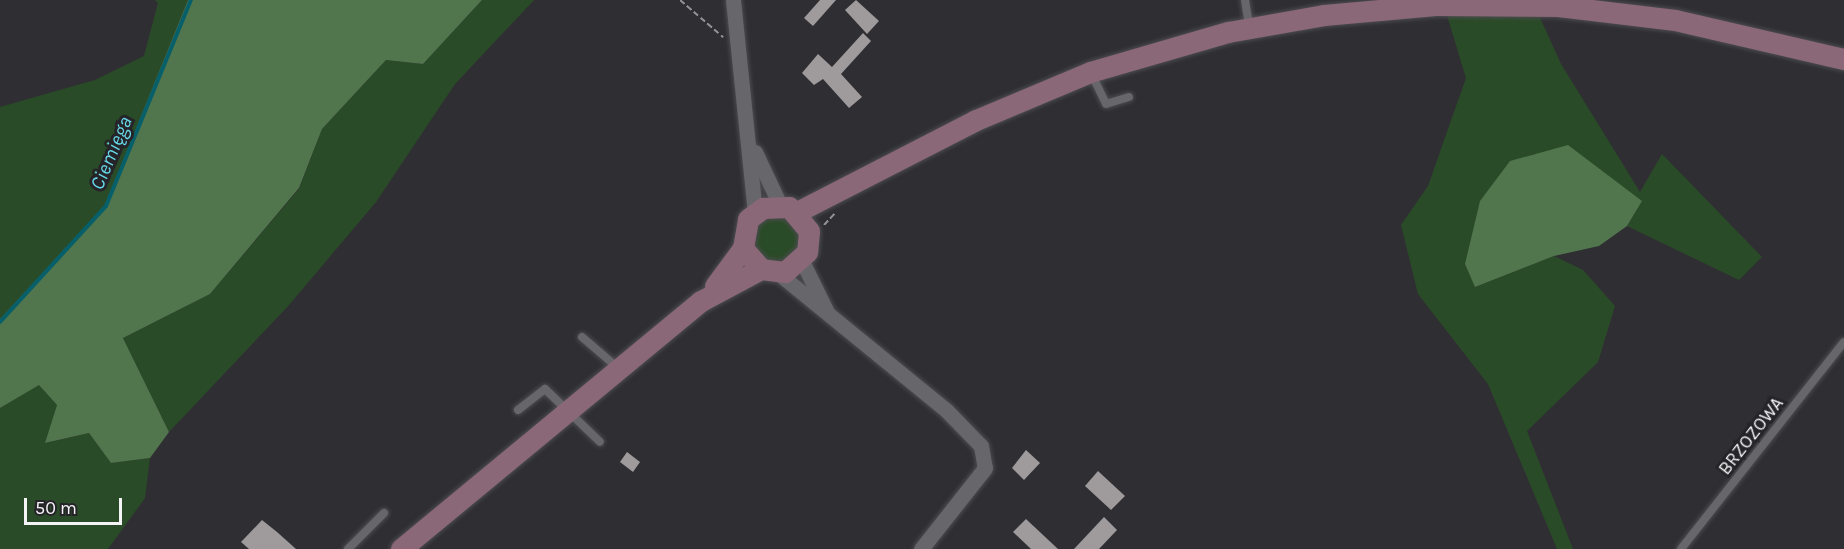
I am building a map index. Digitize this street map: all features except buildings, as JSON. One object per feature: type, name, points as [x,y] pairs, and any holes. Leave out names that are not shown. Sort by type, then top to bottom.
[{"type":"main road","points":[[401,549],[700,301],[743,248],[744,228],[755,212],[788,208],[859,184],[976,120],[1090,72],[1249,28],[1400,7],[1544,3],[1675,20],[1844,59]]},
{"type":"main road","points":[[700,301],[770,271],[802,261],[815,232],[859,184]]},
{"type":"main road","points":[[788,208],[815,232]]},
{"type":"main road","points":[[743,248],[770,271]]},
{"type":"street","points":[[733,0],[743,55],[755,212]]},
{"type":"street","points":[[747,123],[765,185],[788,208]]},
{"type":"street","points":[[802,261],[831,320]]},
{"type":"street","points":[[770,271],[965,427],[981,446],[986,468],[921,549]]},
{"type":"lane","points":[[1245,0],[1249,28]]},
{"type":"lane","points":[[1090,72],[1106,104],[1129,98]]},
{"type":"lane","points":[[582,338],[618,368]]},
{"type":"lane","name":"BRZOZOWA","points":[[1681,549],[1844,342]]},
{"type":"lane","points":[[518,410],[545,389],[565,412],[600,442]]},
{"type":"lane","points":[[348,549],[384,513]]},
{"type":"path","points":[[680,0],[743,55]]},
{"type":"path","points":[[815,232],[844,205]]},
{"type":"green space","points":[[155,0],[188,0],[105,205],[0,319],[0,107],[95,80],[144,56],[158,3]]},
{"type":"green space","points":[[188,0],[482,0],[423,64],[386,60],[322,129],[299,188],[210,294],[123,338],[169,432],[150,458],[111,463],[89,433],[45,443],[57,405],[39,385],[0,408],[0,319],[105,205]]},
{"type":"green space","points":[[482,0],[534,0],[455,84],[376,202],[289,305],[169,432],[123,338],[210,294],[299,189],[322,129],[386,60],[423,64]]},
{"type":"green space","points":[[1532,0],[1561,64],[1640,192],[1662,154],[1762,257],[1739,280],[1627,226],[1642,201],[1475,287],[1554,256],[1583,270],[1615,306],[1598,362],[1527,431],[1573,549],[1557,549],[1488,384],[1418,294],[1401,225],[1428,186],[1466,78],[1446,12]]},
{"type":"green space","points":[[1568,145],[1642,201],[1627,226],[1599,246],[1554,256],[1475,287],[1465,264],[1480,201],[1510,161]]},
{"type":"green space","points":[[781,213],[802,236],[793,258],[770,264],[755,254],[753,228],[757,221]]},
{"type":"green space","points":[[39,384],[57,405],[46,443],[89,433],[111,463],[150,458],[145,498],[108,549],[0,549],[0,408]]},
{"type":"waterway","name":"Ciemięga","points":[[0,322],[106,206],[191,0]]}]
